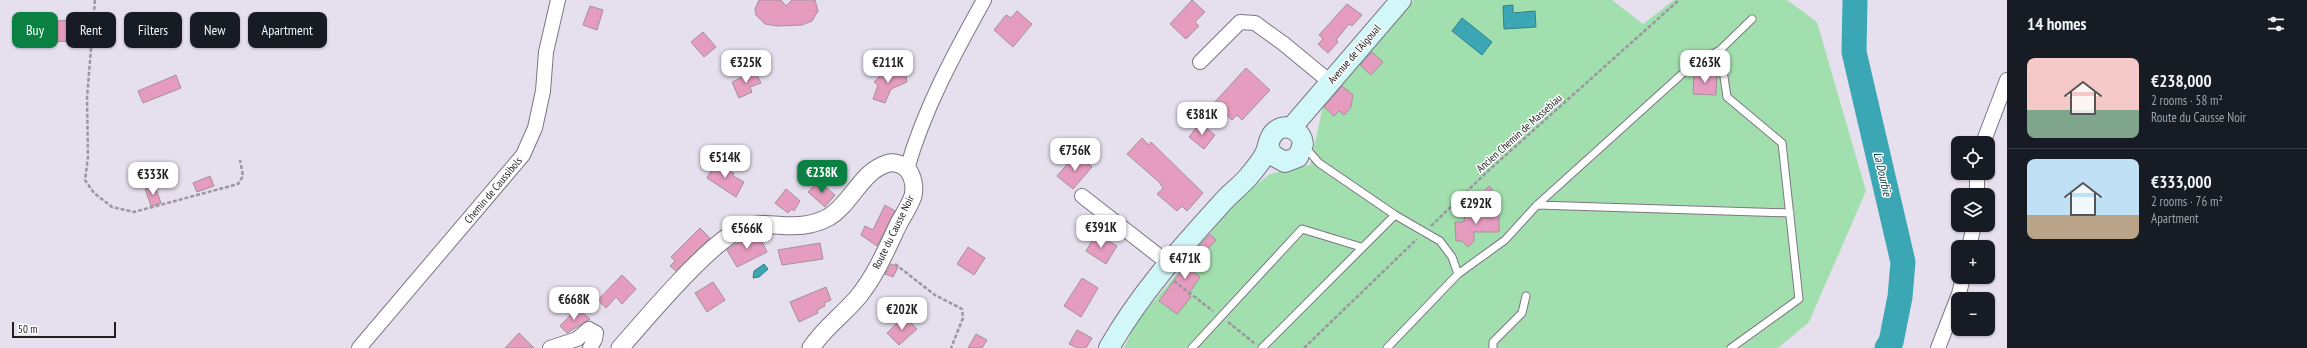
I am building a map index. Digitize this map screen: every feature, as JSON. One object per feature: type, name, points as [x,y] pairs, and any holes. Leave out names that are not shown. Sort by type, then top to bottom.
[{"type":"main road","name":"Avenue de l'Aigoual","points":[[1294,146],[1308,109],[1401,0]]},
{"type":"main road","points":[[1248,178],[1262,159],[1269,140],[1275,131],[1285,127],[1294,146]]},
{"type":"main road","points":[[1268,145],[1272,155],[1294,146]]},
{"type":"main road","points":[[1109,348],[1127,319],[1165,267],[1222,202],[1248,178],[1294,146]]},
{"type":"street","name":"Chemin de Caussibols","points":[[359,348],[523,154],[535,128],[543,91],[546,52],[558,0]]},
{"type":"street","points":[[620,348],[707,255],[729,236],[743,228],[758,226],[801,226],[818,222],[831,216],[876,168],[887,163],[897,163],[907,169],[916,138],[958,46],[984,0]]},
{"type":"street","points":[[1200,62],[1240,22],[1255,23],[1284,44],[1330,82]]},
{"type":"street","points":[[1986,136],[2007,80]]},
{"type":"street","name":"Route du Causse Noir","points":[[811,348],[819,337],[858,297],[884,255],[913,196],[912,177],[907,169]]},
{"type":"street","points":[[1082,196],[1165,267]]},
{"type":"street","points":[[1938,348],[1959,294],[1961,284]]},
{"type":"street","points":[[550,348],[577,339],[589,329],[596,333],[595,339],[590,348]]},
{"type":"lane","points":[[1387,348],[1458,274],[1505,240],[1537,205],[1692,65],[1720,50],[1752,19]]},
{"type":"lane","points":[[1720,50],[1727,97],[1782,143],[1799,299],[1731,348]]},
{"type":"lane","points":[[1294,146],[1394,215],[1423,233],[1440,241],[1452,258],[1458,274]]},
{"type":"lane","points":[[1294,146],[1319,163]]},
{"type":"lane","points":[[1537,205],[1790,213]]},
{"type":"lane","points":[[1261,348],[1394,215]]},
{"type":"lane","points":[[1192,348],[1302,229],[1361,247]]},
{"type":"lane","points":[[1487,348],[1493,345],[1522,313],[1526,296]]},
{"type":"path","points":[[95,0],[87,98],[88,157],[85,180],[94,194],[112,207],[134,212],[238,184],[244,176],[240,160]]},
{"type":"path","name":"Ancien Chemin de Massebiau","points":[[1304,348],[1488,170],[1679,0]]},
{"type":"path","points":[[884,255],[935,294],[962,310],[962,318],[951,348]]},
{"type":"path","points":[[1165,267],[1220,316],[1261,348]]},
{"type":"green space","points":[[1414,0],[1612,0],[1643,24],[1674,0],[1787,0],[1817,22],[1866,191],[1809,322],[1778,348],[1124,348],[1136,323],[1227,213],[1251,189],[1270,174],[1310,165],[1323,106]]},
{"type":"water","points":[[1513,5],[1513,13],[1535,11],[1536,27],[1504,29],[1503,6]]},
{"type":"water","points":[[1462,18],[1492,42],[1482,55],[1452,31]]},
{"type":"water","points":[[764,264],[768,269],[759,277],[753,278],[754,271]]},
{"type":"building","points":[[759,0],[781,0],[786,6],[792,0],[815,0],[818,11],[812,21],[802,25],[777,26],[765,24],[756,15],[755,9]]},
{"type":"building","points":[[1192,0],[1205,12],[1195,22],[1199,26],[1186,39],[1170,24]]},
{"type":"building","points":[[1347,4],[1362,15],[1352,26],[1349,24],[1336,40],[1338,42],[1328,53],[1318,44],[1323,39],[1319,35]]},
{"type":"building","points":[[590,6],[603,10],[597,30],[583,25]]},
{"type":"building","points":[[1017,11],[1032,24],[1013,47],[994,30],[1006,15],[1011,18]]},
{"type":"building","points":[[66,20],[66,41],[58,42],[58,21]]},
{"type":"building","points":[[703,32],[716,47],[704,57],[691,42]]},
{"type":"building","points":[[1372,52],[1383,62],[1371,75],[1360,65]]},
{"type":"building","points":[[1246,68],[1270,90],[1242,120],[1237,115],[1232,120],[1214,103]]},
{"type":"building","points":[[886,70],[890,75],[905,70],[907,82],[891,89],[885,103],[873,99],[878,85],[874,82]]},
{"type":"building","points":[[755,71],[761,83],[750,87],[752,92],[739,98],[732,82]]},
{"type":"building","points":[[1694,73],[1717,73],[1716,95],[1693,94]]},
{"type":"building","points":[[176,75],[181,88],[143,103],[138,91]]},
{"type":"building","points":[[1342,86],[1353,95],[1351,107],[1344,115],[1339,111],[1334,116],[1324,107]]},
{"type":"building","points":[[1200,123],[1215,135],[1204,149],[1189,137]]},
{"type":"building","points":[[1142,138],[1149,145],[1151,142],[1203,193],[1187,211],[1182,206],[1177,211],[1157,194],[1163,188],[1159,182],[1127,154]]},
{"type":"building","points":[[1078,155],[1092,167],[1073,189],[1057,176],[1071,160],[1073,162]]},
{"type":"building","points":[[716,162],[730,169],[729,171],[734,173],[733,176],[744,182],[736,197],[707,178]]},
{"type":"building","points":[[210,176],[214,186],[197,192],[193,183]]},
{"type":"building","points":[[816,184],[819,187],[822,184],[835,195],[825,207],[808,192]]},
{"type":"building","points":[[155,186],[161,203],[151,206],[145,189]]},
{"type":"building","points":[[1489,186],[1497,195],[1488,204],[1480,195]]},
{"type":"building","points":[[786,189],[800,201],[794,211],[792,209],[788,213],[775,203]]},
{"type":"building","points":[[885,205],[895,211],[877,246],[861,235],[865,226],[873,230]]},
{"type":"building","points":[[1465,208],[1485,208],[1479,213],[1499,213],[1499,232],[1474,232],[1474,241],[1468,247],[1462,241],[1456,241],[1455,222],[1464,222]]},
{"type":"building","points":[[700,228],[710,238],[676,271],[670,266],[675,261],[671,257]]},
{"type":"building","points":[[1096,234],[1117,246],[1106,264],[1086,251]]},
{"type":"building","points":[[1210,234],[1216,240],[1189,269],[1200,277],[1188,295],[1191,297],[1177,314],[1159,301],[1181,271],[1179,269]]},
{"type":"building","points":[[759,235],[767,252],[737,267],[727,250],[747,237]]},
{"type":"building","points":[[820,243],[823,259],[782,265],[778,250]]},
{"type":"building","points":[[968,247],[985,258],[974,275],[957,264]]},
{"type":"building","points":[[891,264],[898,267],[893,277],[885,274]]},
{"type":"building","points":[[622,275],[636,289],[622,304],[616,297],[606,308],[598,300]]},
{"type":"building","points":[[1082,278],[1098,288],[1081,317],[1064,306]]},
{"type":"building","points":[[713,282],[725,300],[707,312],[695,293]]},
{"type":"building","points":[[826,287],[831,300],[824,303],[825,306],[817,310],[818,313],[799,322],[790,302]]},
{"type":"building","points":[[577,308],[590,319],[567,333],[560,326]]},
{"type":"building","points":[[904,316],[917,329],[899,345],[887,333]]},
{"type":"building","points":[[1077,330],[1092,338],[1086,348],[1077,348],[1069,344]]},
{"type":"building","points":[[519,333],[534,348],[505,348]]},
{"type":"building","points":[[976,334],[987,340],[982,348],[968,348]]},
{"type":"waterway","name":"La Dourbie","points":[[1855,0],[1854,52],[1903,262],[1900,297],[1891,342],[1887,348]]}]
